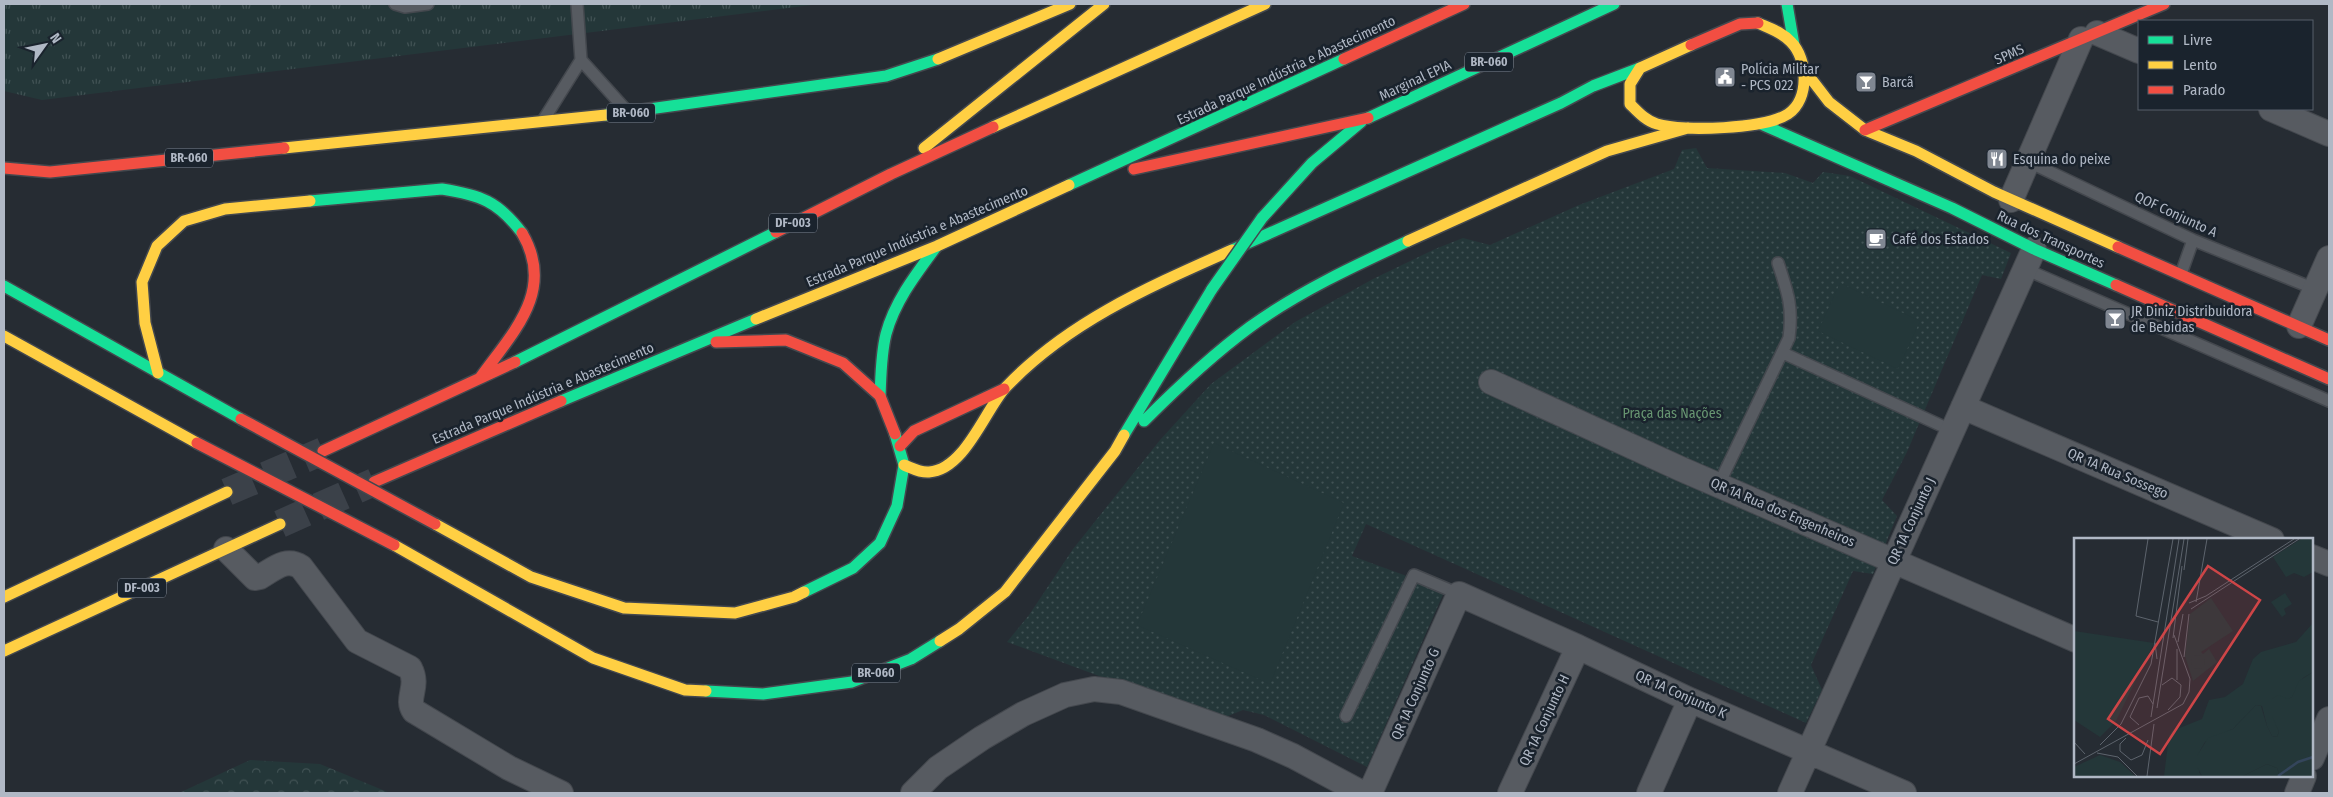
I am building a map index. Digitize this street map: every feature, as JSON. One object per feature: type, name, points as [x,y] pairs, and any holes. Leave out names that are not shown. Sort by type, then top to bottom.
[{"type":"main road","name":"BR-060","points":[[4,168],[50,172],[375,141],[543,121],[629,114],[886,76],[944,57],[1070,4]]},
{"type":"main road","points":[[892,174],[1104,4]]},
{"type":"main road","name":"DF-003","points":[[324,451],[479,380],[892,174],[1265,4]]},
{"type":"main road","name":"Estrada Parque Indústria e Abastecimento","points":[[374,482],[696,343],[938,246],[1086,180],[1464,4]]},
{"type":"main road","name":"Marginal EPIA","points":[[1364,120],[1614,4]]},
{"type":"main road","points":[[1640,68],[1630,84],[1626,103],[1646,120],[1665,126],[1688,128],[1761,124],[1789,114],[1800,98],[1803,88],[1802,67],[1794,45],[1787,4]]},
{"type":"main road","name":"SPMS","points":[[1865,130],[2164,4]]},
{"type":"main road","points":[[904,465],[920,472],[931,473],[942,468],[978,432],[1004,388],[1034,360],[1070,330],[1138,292],[1561,104],[1608,79],[1640,68],[1740,24],[1758,23],[1782,33],[1794,45]]},
{"type":"main road","name":"Rua dos Transportes","points":[[1802,67],[1830,102],[1865,130],[1916,151],[1994,203],[2182,274],[2240,304],[2299,326],[2329,340]]},
{"type":"main road","points":[[1561,104],[1596,100]]},
{"type":"main road","name":"BR-060","points":[[4,336],[197,443],[394,546],[593,658],[685,690],[763,694],[852,682],[911,659],[959,629],[1005,592],[1116,451],[1170,356],[1212,290],[1262,218],[1312,163],[1364,120]]},
{"type":"main road","points":[[1086,180],[1364,120]]},
{"type":"main road","name":"Rua dos Transportes","points":[[1761,124],[1979,221],[2029,259],[2229,330],[2329,379]]},
{"type":"main road","points":[[1116,451],[1174,391],[1250,327],[1317,285],[1380,254],[1607,151],[1688,128]]},
{"type":"main road","points":[[158,373],[145,323],[142,282],[157,246],[184,221],[225,210],[442,189],[476,195],[505,211],[524,235],[535,263],[534,292],[524,314],[479,380]]},
{"type":"main road","points":[[1979,221],[1994,203]]},
{"type":"main road","points":[[4,286],[158,373],[531,577],[624,608],[735,614],[794,597],[853,568],[880,543],[897,506],[904,465],[900,446],[880,396],[883,348],[894,310],[915,275],[938,246]]},
{"type":"main road","points":[[696,343],[786,340],[843,363],[880,396]]},
{"type":"main road","points":[[4,348],[70,372]]},
{"type":"main road","points":[[900,446],[914,431],[1004,388]]},
{"type":"main road","points":[[4,596],[227,492]]},
{"type":"main road","name":"DF-003","points":[[4,651],[280,524]]},
{"type":"main road","points":[[4,583],[59,572]]},
{"type":"street","points":[[1994,203],[2027,161],[2089,36],[2138,51]]},
{"type":"street","points":[[2273,110],[2329,134]]},
{"type":"street","points":[[2299,326],[2329,258]]},
{"type":"street","name":"QR 1A Conjunto J","points":[[1790,793],[2029,259]]},
{"type":"street","name":"QR 1A Rua dos Engenheiros","points":[[1492,382],[1719,484],[2074,639]]},
{"type":"street","name":"QR 1A Rua Sossego","points":[[1963,407],[2267,538]]},
{"type":"street","points":[[226,549],[255,578],[260,578],[285,562],[294,562],[301,567],[357,641],[410,668],[414,675],[415,684],[410,702],[414,711],[509,768],[561,793]]},
{"type":"street","points":[[2313,557],[2329,564]]},
{"type":"street","name":"QR 1A Conjunto K","points":[[1459,594],[1578,646],[1690,700],[1904,793]]},
{"type":"street","name":"QR 1A Conjunto G","points":[[1370,793],[1459,594]]},
{"type":"street","name":"QR 1A Conjunto H","points":[[1510,793],[1578,646]]},
{"type":"street","points":[[914,793],[938,768],[982,738],[1024,714],[1065,695],[1094,689],[1121,692],[1256,740],[1293,756],[1362,793]]},
{"type":"street","points":[[1649,793],[1690,700]]},
{"type":"street","points":[[2317,750],[2329,719]]},
{"type":"street","points":[[2297,793],[2304,777]]},
{"type":"lane","points":[[395,4],[405,7],[428,4]]},
{"type":"lane","points":[[543,121],[581,60],[577,4]]},
{"type":"lane","points":[[581,60],[629,114]]},
{"type":"lane","name":"QOF Conjunto A","points":[[2027,161],[2193,240],[2316,289]]},
{"type":"lane","points":[[2182,274],[2193,240]]},
{"type":"lane","points":[[2029,259],[2329,401]]},
{"type":"lane","points":[[1719,484],[1789,338],[1792,314],[1789,294],[1778,263]]},
{"type":"lane","points":[[1783,353],[1952,431]]},
{"type":"lane","points":[[1346,716],[1414,575],[1459,594]]},
{"type":"green space","points":[[4,4],[820,4],[42,100],[4,91]]},
{"type":"green space","name":"Praça das Nações","points":[[1696,148],[1707,168],[1785,173],[1813,183],[1823,172],[1850,176],[2011,253],[2001,279],[1982,275],[1907,452],[1882,500],[1897,516],[1873,574],[1853,571],[1811,665],[1822,690],[1806,723],[1366,524],[1352,556],[1445,590],[1367,767],[1264,715],[1243,710],[1218,720],[1007,642],[1029,615],[1073,549],[1160,440],[1211,384],[1295,322],[1373,279],[1435,249],[1463,238],[1490,245],[1579,205],[1674,169],[1682,150]]},
{"type":"green space","points":[[1840,283],[1920,321],[1898,369],[1818,331]]},
{"type":"green space","points":[[1214,443],[1344,503],[1270,684],[1137,625]]},
{"type":"green space","points":[[250,760],[320,764],[390,793],[179,793]]},
{"type":"tunnel","points":[[227,492],[323,451]]},
{"type":"tunnel","points":[[280,524],[374,482]]},
{"type":"traffic: fast","points":[[1368,118],[1614,4]]},
{"type":"traffic: fast","points":[[1787,4],[1794,45]]},
{"type":"traffic: fast","points":[[606,115],[886,76],[938,59]]},
{"type":"traffic: fast","points":[[1069,185],[1344,59]]},
{"type":"traffic: fast","points":[[1232,250],[1561,103],[1593,86],[1640,68]]},
{"type":"traffic: fast","points":[[1262,218],[1312,163],[1361,122]]},
{"type":"traffic: fast","points":[[1761,124],[1952,208],[2034,249],[2116,285]]},
{"type":"traffic: fast","points":[[310,201],[442,189],[467,194],[487,201],[505,213],[522,233]]},
{"type":"traffic: fast","points":[[1212,289],[1262,218]]},
{"type":"traffic: fast","points":[[515,362],[776,232]]},
{"type":"traffic: fast","points":[[1144,421],[1208,360],[1268,314],[1327,280],[1408,241]]},
{"type":"traffic: fast","points":[[880,396],[883,349],[890,322],[907,288],[936,247]]},
{"type":"traffic: fast","points":[[4,286],[241,419]]},
{"type":"traffic: fast","points":[[1124,435],[1212,289]]},
{"type":"traffic: fast","points":[[561,401],[756,319]]},
{"type":"traffic: fast","points":[[804,592],[853,568],[880,543],[897,506],[904,465],[895,434]]},
{"type":"traffic: fast","points":[[706,691],[763,694],[852,682],[911,659],[940,641]]},
{"type":"traffic: slow","points":[[938,59],[1070,4]]},
{"type":"traffic: slow","points":[[924,148],[1104,4]]},
{"type":"traffic: slow","points":[[993,127],[1265,4]]},
{"type":"traffic: slow","points":[[1691,45],[1640,68],[1630,84],[1630,104],[1642,116],[1657,124],[1686,128],[1724,128],[1777,119],[1788,114],[1800,99],[1804,79],[1803,68],[1797,49],[1791,42],[1780,33],[1758,23]]},
{"type":"traffic: slow","points":[[1802,67],[1829,102],[1865,130],[1916,151],[1994,192],[2118,247]]},
{"type":"traffic: slow","points":[[284,148],[606,115]]},
{"type":"traffic: slow","points":[[1408,241],[1607,151],[1688,128]]},
{"type":"traffic: slow","points":[[756,319],[937,246],[1069,185]]},
{"type":"traffic: slow","points":[[158,373],[145,323],[142,282],[157,246],[184,221],[225,209],[310,201]]},
{"type":"traffic: slow","points":[[904,465],[926,472],[942,469],[964,450],[1006,387],[1056,343],[1112,307],[1171,277],[1232,250]]},
{"type":"traffic: slow","points":[[4,336],[197,443]]},
{"type":"traffic: slow","points":[[940,641],[959,629],[1005,592],[1115,451],[1124,435]]},
{"type":"traffic: slow","points":[[4,597],[227,492]]},
{"type":"traffic: slow","points":[[4,651],[280,524]]},
{"type":"traffic: slow","points":[[435,524],[531,577],[624,608],[735,613],[794,597],[804,592]]},
{"type":"traffic: slow","points":[[394,545],[593,658],[685,690],[706,691]]},
{"type":"traffic: jam","points":[[1344,59],[1464,4]]},
{"type":"traffic: jam","points":[[1865,130],[2164,4]]},
{"type":"traffic: jam","points":[[1691,45],[1740,24],[1758,23]]},
{"type":"traffic: jam","points":[[1134,169],[1368,118]]},
{"type":"traffic: jam","points":[[776,232],[891,174],[993,127]]},
{"type":"traffic: jam","points":[[4,168],[50,172],[284,148]]},
{"type":"traffic: jam","points":[[480,378],[517,327],[526,310],[532,292],[534,274],[531,254],[522,233]]},
{"type":"traffic: jam","points":[[2118,247],[2329,340]]},
{"type":"traffic: jam","points":[[2116,285],[2329,379]]},
{"type":"traffic: jam","points":[[716,342],[786,340],[843,363],[880,396],[895,434]]},
{"type":"traffic: jam","points":[[323,451],[515,362]]},
{"type":"traffic: jam","points":[[900,446],[914,431],[1004,389]]},
{"type":"traffic: jam","points":[[374,482],[561,401]]},
{"type":"traffic: jam","points":[[241,419],[435,524]]},
{"type":"traffic: jam","points":[[197,443],[394,545]]},
{"type":"place","name":"Polícia Militar - PCS 022","points":[[1725,77]]},
{"type":"place","name":"Barcã","points":[[1866,82]]},
{"type":"place","name":"Esquina do peixe","points":[[1997,159]]},
{"type":"place","name":"Café dos Estados","points":[[1876,239]]},
{"type":"place","name":"JR Diniz Distribuidora de Bebidas","points":[[2115,319]]}]
